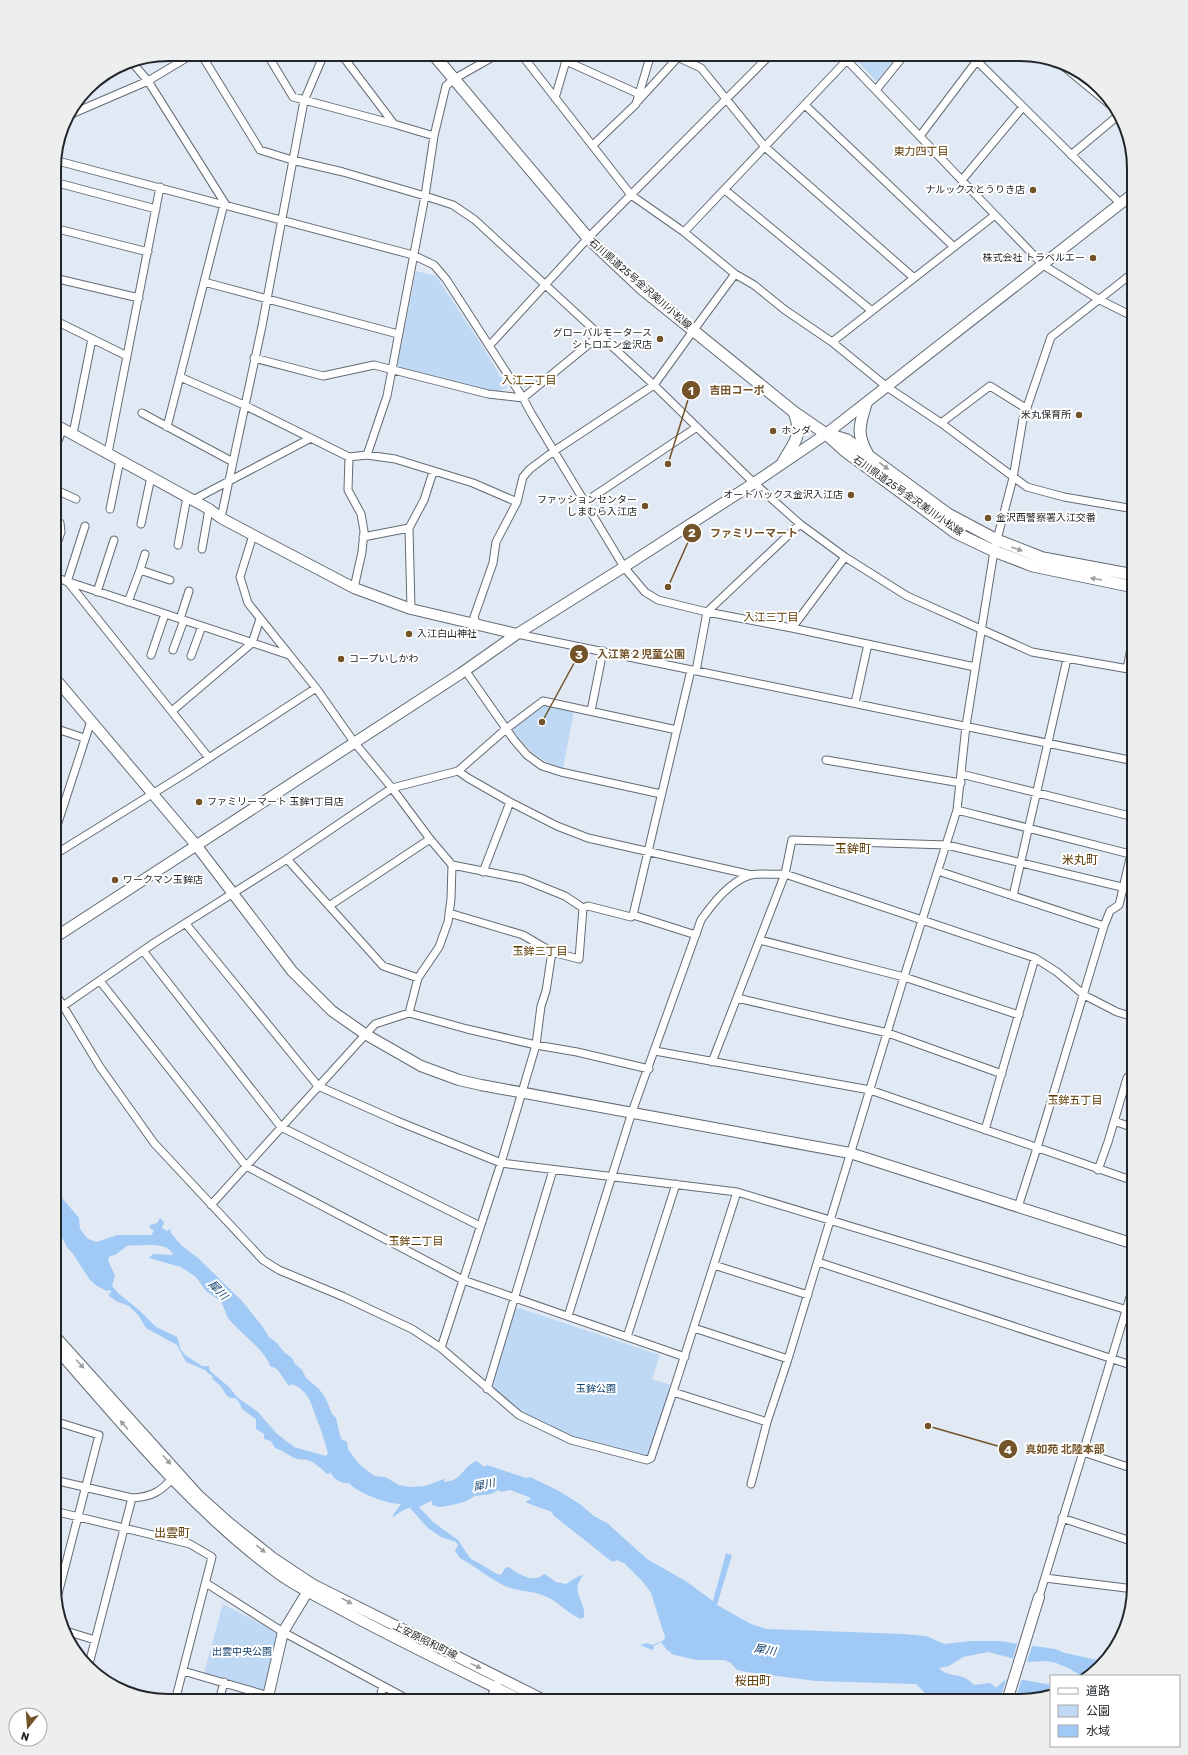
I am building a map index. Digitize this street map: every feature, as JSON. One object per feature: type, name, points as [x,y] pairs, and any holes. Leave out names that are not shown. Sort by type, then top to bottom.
[{"type":"main road","name":"石川県道25号金沢美川小松線","points":[[439,61],[588,238],[642,289],[692,331],[794,412],[826,434],[845,451],[956,533],[994,552],[1033,566],[1127,585]]},
{"type":"main road","points":[[866,404],[859,427],[860,440],[867,453]]},
{"type":"main road","points":[[784,462],[797,438],[799,429],[794,412]]},
{"type":"main road","name":"石川県道25号金沢美川小松線","points":[[826,434],[847,440],[867,453],[948,514],[997,540],[1044,558],[1127,574]]},
{"type":"street","points":[[77,111],[148,82],[182,61]]},
{"type":"street","points":[[205,61],[260,150],[292,160],[343,172],[453,205],[476,220],[654,385],[754,483],[800,524],[845,557],[907,596],[1032,652],[1127,669]]},
{"type":"street","points":[[271,61],[293,97],[434,136]]},
{"type":"street","points":[[221,518],[267,299],[304,101],[321,61]]},
{"type":"street","points":[[346,61],[394,124]]},
{"type":"street","points":[[367,455],[387,396],[425,196],[434,136],[446,86],[454,79],[486,61]]},
{"type":"street","points":[[526,61],[631,195],[684,232],[735,274],[754,285],[785,310],[832,342],[886,387],[940,423],[1027,487],[1043,492],[1127,509]]},
{"type":"street","points":[[555,98],[566,61]]},
{"type":"street","points":[[575,61],[639,94]]},
{"type":"street","points":[[636,104],[649,61]]},
{"type":"street","points":[[593,145],[636,104],[675,61]]},
{"type":"street","points":[[689,61],[702,68],[725,100],[765,147],[914,278]]},
{"type":"street","points":[[489,346],[588,238],[764,61]]},
{"type":"street","points":[[684,232],[846,61]]},
{"type":"street","points":[[848,61],[1043,265],[1098,299],[1127,314]]},
{"type":"street","points":[[876,90],[899,61]]},
{"type":"street","points":[[920,136],[977,61],[1022,108],[1121,204]]},
{"type":"street","points":[[135,66],[148,82],[225,205],[167,427]]},
{"type":"street","points":[[1074,75],[1100,97]]},
{"type":"street","points":[[805,105],[954,247]]},
{"type":"street","points":[[962,180],[1022,108]]},
{"type":"street","points":[[1071,155],[1114,117]]},
{"type":"street","points":[[61,162],[282,219],[413,255],[434,265],[446,279],[523,398],[531,414],[624,567],[645,592],[658,600],[707,612],[792,628],[976,667]]},
{"type":"street","points":[[61,184],[156,209]]},
{"type":"street","points":[[108,453],[160,188]]},
{"type":"street","points":[[725,190],[872,311]]},
{"type":"street","points":[[61,930],[196,845],[465,670],[517,634],[754,483],[826,434],[1127,199]]},
{"type":"street","points":[[832,342],[995,214]]},
{"type":"street","points":[[61,230],[148,252]]},
{"type":"street","points":[[476,623],[474,617],[493,563],[496,542],[517,502],[523,477],[530,469],[554,452],[654,385],[735,274]]},
{"type":"street","points":[[751,1484],[767,1422],[808,1295],[904,977],[957,810],[966,726],[983,630],[994,552],[1013,478],[1023,419],[1051,337],[1127,277]]},
{"type":"street","points":[[61,280],[139,298]]},
{"type":"street","points":[[204,282],[398,334]]},
{"type":"street","points":[[61,324],[127,356]]},
{"type":"street","points":[[254,358],[323,376],[374,364],[392,370],[488,394],[523,398],[600,335]]},
{"type":"street","points":[[73,434],[92,339]]},
{"type":"street","points":[[180,377],[244,405],[349,457],[367,455],[395,459],[433,472],[473,483],[517,502]]},
{"type":"street","points":[[940,423],[990,386],[1027,409]]},
{"type":"street","points":[[142,413],[233,462]]},
{"type":"street","points":[[584,502],[697,426]]},
{"type":"street","points":[[61,428],[209,509],[221,518],[354,588],[411,608],[517,634],[1127,760]]},
{"type":"street","points":[[178,544],[190,499],[311,438]]},
{"type":"street","points":[[349,457],[348,490],[361,514],[363,537],[354,588]]},
{"type":"street","points":[[110,509],[120,460]]},
{"type":"street","points":[[411,608],[409,528],[424,500],[433,472]]},
{"type":"street","points":[[141,524],[150,477]]},
{"type":"street","points":[[61,492],[76,499]]},
{"type":"street","points":[[202,548],[209,509]]},
{"type":"street","points":[[633,915],[647,850],[677,730],[694,670],[707,612],[800,524]]},
{"type":"street","points":[[67,582],[85,526]]},
{"type":"street","points":[[363,537],[409,528]]},
{"type":"street","points":[[253,535],[240,577],[248,603],[316,688],[354,742],[452,865],[523,879],[565,896],[582,908]]},
{"type":"street","points":[[97,592],[114,540]]},
{"type":"street","points":[[128,602],[145,554]]},
{"type":"street","points":[[792,628],[845,557]]},
{"type":"street","points":[[140,570],[170,580]]},
{"type":"street","points":[[61,580],[289,656]]},
{"type":"street","points":[[67,582],[209,758]]},
{"type":"street","points":[[173,650],[189,591]]},
{"type":"street","points":[[152,655],[166,614]]},
{"type":"street","points":[[172,711],[252,643],[260,619]]},
{"type":"street","points":[[191,656],[202,626]]},
{"type":"street","points":[[855,703],[868,644]]},
{"type":"street","points":[[591,711],[603,651]]},
{"type":"street","points":[[1013,896],[1067,659]]},
{"type":"street","points":[[465,670],[506,729],[527,755],[542,766],[561,772],[661,794]]},
{"type":"street","points":[[61,685],[196,845],[292,971],[332,1011],[365,1034],[421,1066],[458,1080],[522,1093],[850,1153],[1127,1242]]},
{"type":"street","points":[[61,851],[209,758],[316,688]]},
{"type":"street","points":[[63,1006],[392,788],[458,771],[542,700],[677,730]]},
{"type":"street","points":[[61,814],[84,738],[91,721]]},
{"type":"street","points":[[61,730],[84,738]]},
{"type":"street","points":[[826,760],[961,783]]},
{"type":"street","points":[[458,771],[510,802],[570,832],[588,838],[647,850],[752,875],[785,874],[1035,958],[1057,972],[1084,995],[1117,1012],[1127,1015]]},
{"type":"street","points":[[962,774],[1127,815]]},
{"type":"street","points":[[483,872],[510,802]]},
{"type":"street","points":[[957,810],[1127,852]]},
{"type":"street","points":[[329,906],[430,839]]},
{"type":"street","points":[[712,1062],[785,874],[792,840],[946,844],[1127,888]]},
{"type":"street","points":[[287,859],[383,966],[418,978]]},
{"type":"street","points":[[408,1013],[418,978],[439,947],[449,913],[452,865]]},
{"type":"street","points":[[938,871],[1104,926]]},
{"type":"street","points":[[568,1316],[632,1112],[649,1069],[701,920],[710,907],[736,882],[752,875]]},
{"type":"street","points":[[1018,1207],[1104,926],[1110,911],[1119,905],[1127,876]]},
{"type":"street","points":[[582,908],[588,906],[631,917],[633,915],[696,935]]},
{"type":"street","points":[[449,913],[523,936],[552,952],[579,959],[582,908]]},
{"type":"street","points":[[186,924],[318,1086],[397,1121],[501,1163],[737,1192],[1127,1310]]},
{"type":"street","points":[[760,940],[904,977],[1019,1016]]},
{"type":"street","points":[[144,952],[281,1127],[480,1226]]},
{"type":"street","points":[[441,1348],[501,1163],[536,1045],[552,952]]},
{"type":"street","points":[[985,1130],[1035,958]]},
{"type":"street","points":[[100,981],[246,1166],[463,1280],[685,1357]]},
{"type":"street","points":[[737,998],[888,1033],[1002,1074]]},
{"type":"street","points":[[61,1003],[100,1066],[154,1143],[263,1260],[279,1270],[344,1297],[412,1329],[441,1348],[519,1415],[571,1440],[647,1460],[651,1458],[685,1357],[737,1192]]},
{"type":"street","points":[[211,1205],[375,1024],[408,1013],[467,1029],[649,1069]]},
{"type":"street","points":[[655,1051],[870,1090],[1127,1179]]},
{"type":"street","points":[[1098,1170],[1127,1078]]},
{"type":"street","points":[[1114,1121],[1127,1126]]},
{"type":"street","points":[[487,1389],[553,1170]]},
{"type":"street","points":[[627,1337],[676,1184]]},
{"type":"street","points":[[818,1262],[1127,1364]]},
{"type":"street","points":[[714,1264],[808,1295]]},
{"type":"street","points":[[1009,1694],[1111,1358],[1127,1318]]},
{"type":"street","points":[[694,1328],[788,1359]]},
{"type":"street","points":[[61,1342],[174,1476]]},
{"type":"street","points":[[61,1354],[174,1476],[310,1588],[284,1632],[269,1694]]},
{"type":"street","points":[[673,1392],[767,1422]]},
{"type":"street","points":[[61,1423],[99,1435],[61,1583]]},
{"type":"street","points":[[1083,1452],[1127,1467]]},
{"type":"street","points":[[61,1482],[132,1498],[147,1497],[164,1488],[174,1476]]},
{"type":"street","points":[[90,1660],[132,1498]]},
{"type":"street","points":[[61,1513],[190,1544],[212,1558],[177,1694]]},
{"type":"street","points":[[1062,1518],[1127,1540]]},
{"type":"street","points":[[1045,1578],[1127,1588]]},
{"type":"street","points":[[206,1584],[284,1632],[398,1694]]},
{"type":"street","name":"上安原昭和町線","points":[[310,1588],[532,1694]]},
{"type":"street","name":"上安原昭和町線","points":[[310,1588],[368,1624],[508,1694]]},
{"type":"street","points":[[71,1633],[95,1640]]},
{"type":"street","points":[[183,1671],[224,1682],[257,1694]]},
{"type":"street","points":[[492,1694],[500,1678]]},
{"type":"street","points":[[221,1694],[224,1682]]},
{"type":"street","points":[[381,1694],[383,1686]]},
{"type":"green space","points":[[858,61],[893,61],[877,82]]},
{"type":"green space","points":[[416,271],[436,276],[485,350],[507,388],[496,392],[397,367]]},
{"type":"green space","points":[[541,705],[574,711],[563,768],[547,762],[535,754],[513,732],[514,728]]},
{"type":"green space","name":"玉鉾公園","points":[[519,1308],[660,1355],[652,1379],[671,1385],[649,1455],[644,1457],[572,1437],[521,1414],[491,1388],[515,1310]]},
{"type":"green space","name":"出雲中央公園","points":[[223,1604],[278,1633],[264,1690],[204,1673]]},
{"type":"water","name":"犀川","points":[[61,1192],[63,1199],[79,1218],[80,1229],[88,1239],[97,1242],[117,1235],[151,1235],[154,1231],[150,1228],[150,1225],[157,1223],[160,1218],[164,1222],[162,1228],[167,1231],[170,1229],[171,1233],[181,1245],[198,1258],[242,1301],[269,1337],[292,1358],[295,1364],[302,1370],[306,1378],[319,1389],[326,1399],[332,1414],[336,1418],[341,1439],[347,1442],[348,1449],[358,1463],[374,1476],[385,1477],[399,1485],[410,1487],[425,1486],[444,1479],[445,1482],[452,1480],[460,1475],[468,1466],[477,1461],[484,1467],[487,1465],[526,1478],[530,1477],[557,1490],[580,1504],[594,1516],[607,1523],[647,1559],[687,1582],[713,1601],[726,1553],[732,1555],[717,1605],[751,1624],[766,1629],[904,1634],[926,1636],[944,1644],[972,1641],[999,1641],[1055,1649],[1065,1653],[1098,1660],[1080,1675],[1056,1663],[1047,1661],[1027,1662],[988,1652],[963,1657],[949,1666],[939,1668],[948,1674],[964,1677],[975,1685],[990,1683],[996,1688],[1006,1679],[1024,1680],[1050,1685],[1050,1689],[1020,1694],[926,1694],[916,1684],[816,1681],[747,1672],[737,1670],[731,1663],[724,1660],[696,1660],[671,1654],[671,1652],[667,1650],[661,1642],[654,1646],[653,1650],[640,1645],[647,1643],[653,1645],[664,1640],[665,1637],[651,1593],[643,1582],[624,1563],[617,1560],[613,1562],[611,1561],[553,1515],[552,1512],[525,1502],[531,1499],[510,1490],[501,1492],[498,1490],[491,1494],[475,1496],[464,1502],[452,1505],[440,1507],[432,1505],[431,1501],[419,1507],[433,1522],[458,1540],[470,1558],[497,1574],[501,1575],[505,1568],[508,1567],[529,1578],[537,1578],[545,1574],[556,1582],[566,1584],[583,1575],[577,1588],[584,1613],[584,1617],[581,1619],[552,1599],[505,1586],[460,1558],[455,1551],[458,1545],[456,1542],[441,1537],[428,1528],[410,1508],[405,1509],[393,1517],[401,1504],[395,1504],[366,1494],[349,1483],[338,1481],[331,1473],[327,1474],[312,1462],[297,1459],[275,1448],[271,1441],[264,1439],[264,1434],[256,1429],[256,1419],[242,1409],[239,1402],[235,1398],[230,1398],[227,1396],[221,1387],[212,1379],[213,1376],[207,1373],[207,1371],[186,1362],[177,1345],[146,1328],[139,1316],[129,1306],[116,1301],[109,1296],[109,1293],[112,1292],[97,1286],[90,1280],[61,1236]],"holes":[[[128,1245],[154,1245],[166,1247],[173,1255],[153,1254],[149,1258],[181,1267],[196,1277],[206,1291],[221,1301],[228,1318],[264,1354],[270,1366],[277,1369],[289,1386],[292,1384],[307,1395],[312,1405],[328,1453],[326,1456],[294,1447],[276,1433],[258,1412],[237,1397],[229,1387],[210,1371],[209,1366],[202,1366],[185,1355],[181,1350],[177,1337],[156,1327],[112,1286],[115,1276],[108,1260],[110,1256],[115,1255]]]},
{"type":"pier","points":[[1018,1641],[1033,1644],[1026,1664],[1012,1661]]},
{"type":"pier","points":[[1007,1677],[1022,1678],[1017,1694],[1001,1694]]},
{"type":"place","name":"ナルックスとうりき店","points":[[1033,190]]},
{"type":"place","name":"株式会社 トラベルエー","points":[[1093,258]]},
{"type":"place","name":"グローバルモータース シトロエン金沢店","points":[[660,339]]},
{"type":"place","name":"米丸保育所","points":[[1079,415]]},
{"type":"place","name":"ホンダ","points":[[773,431]]},
{"type":"place","name":"吉田コーポ","points":[[668,464]]},
{"type":"place","name":"オートバックス金沢入江店","points":[[851,495]]},
{"type":"place","name":"ファッションセンター しまむら入江店","points":[[645,506]]},
{"type":"place","name":"金沢西警察署入江交番","points":[[988,518]]},
{"type":"place","name":"ファミリーマート","points":[[668,587]]},
{"type":"place","name":"入江白山神社","points":[[409,634]]},
{"type":"place","name":"コープいしかわ","points":[[341,659]]},
{"type":"place","name":"入江第２児童公園","points":[[542,722]]},
{"type":"place","name":"ファミリーマート 玉鉾1丁目店","points":[[199,802]]},
{"type":"place","name":"ワークマン玉鉾店","points":[[115,880]]},
{"type":"place","name":"真如苑 北陸本部","points":[[928,1426]]},
{"type":"district","name":"東力四丁目","points":[[921,151]]},
{"type":"district","name":"入江二丁目","points":[[529,380]]},
{"type":"district","name":"入江三丁目","points":[[771,617]]},
{"type":"district","name":"玉鉾町","points":[[853,849]]},
{"type":"district","name":"米丸町","points":[[1080,860]]},
{"type":"district","name":"玉鉾三丁目","points":[[540,951]]},
{"type":"district","name":"玉鉾五丁目","points":[[1075,1100]]},
{"type":"district","name":"玉鉾二丁目","points":[[416,1241]]},
{"type":"district","name":"出雲町","points":[[172,1533]]},
{"type":"district","name":"桜田町","points":[[753,1681]]}]
